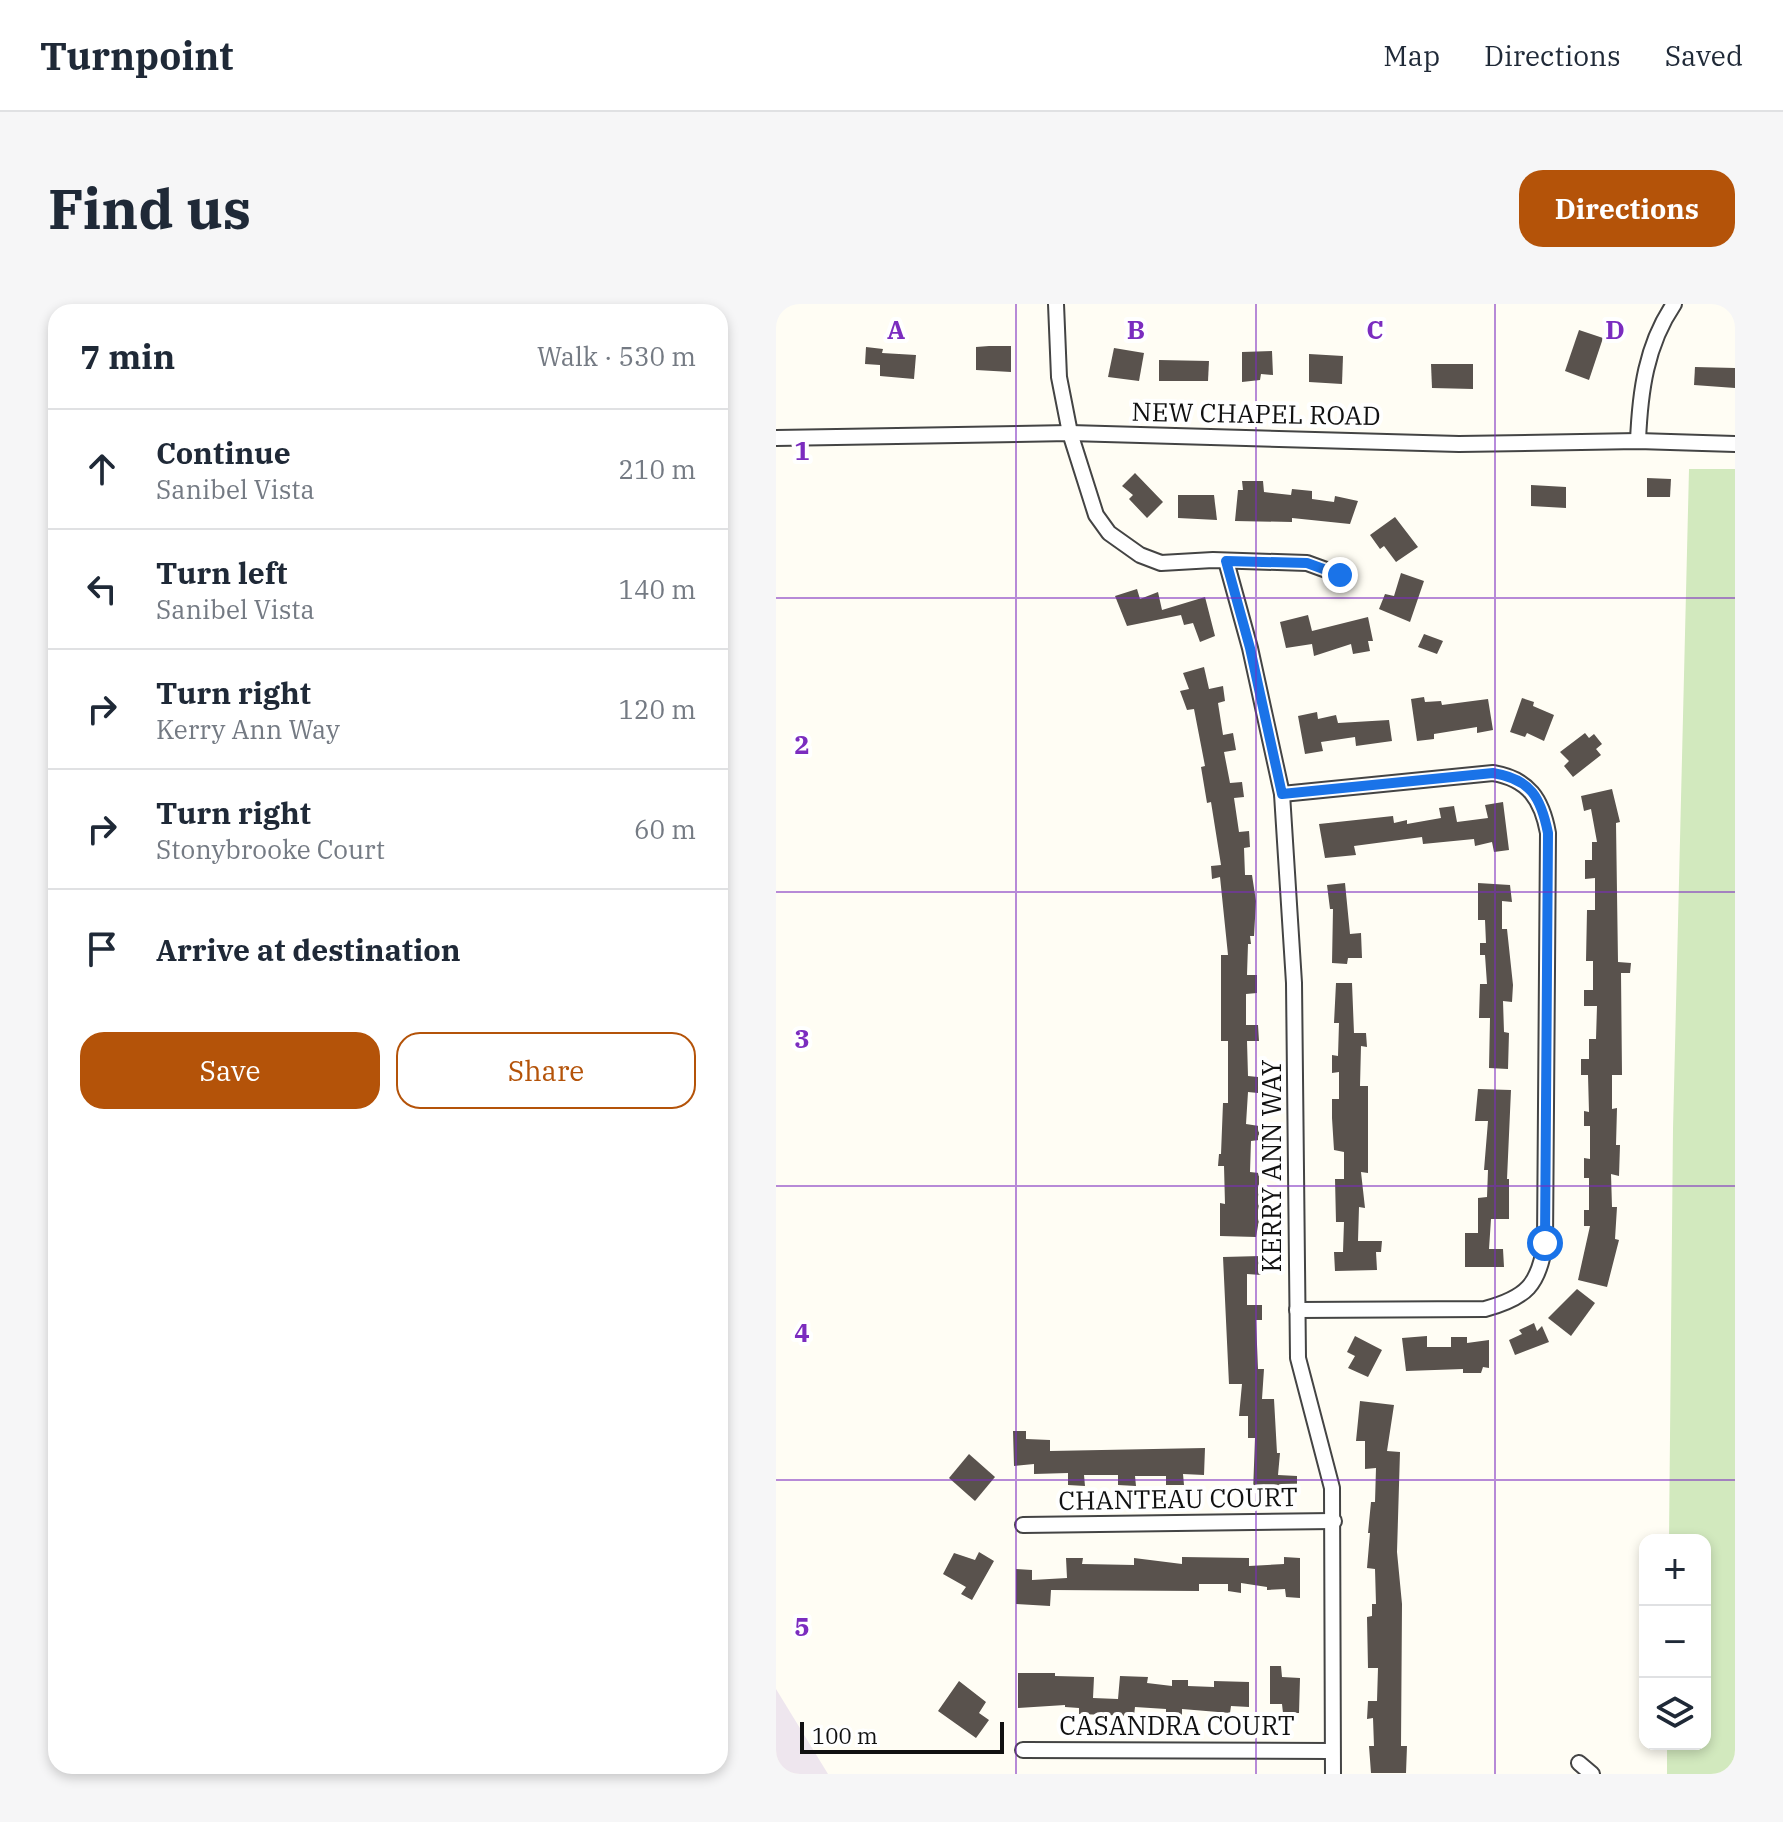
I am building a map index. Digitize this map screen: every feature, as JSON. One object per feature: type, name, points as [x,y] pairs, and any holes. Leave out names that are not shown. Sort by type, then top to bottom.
[{"type":"street","points":[[1056,304],[1059,377],[1070,433],[1096,515],[1109,533],[1140,555],[1161,563],[1307,563],[1340,575]]},
{"type":"street","points":[[1638,441],[1647,361],[1653,341],[1674,304]]},
{"type":"street","name":"NEW CHAPEL ROAD","points":[[776,438],[1070,433],[1459,444],[1638,441],[1735,444]]},
{"type":"street","name":"KERRY ANN WAY","points":[[1226,561],[1250,648],[1282,794],[1294,983],[1298,1358],[1330,1472],[1334,1521],[1333,1774]]},
{"type":"street","points":[[1282,794],[1472,774],[1502,774],[1525,784],[1538,797],[1548,833],[1545,1243],[1537,1278],[1525,1293],[1509,1302],[1485,1309],[1297,1310]]},
{"type":"street","name":"CHANTEAU COURT","points":[[1023,1525],[1334,1521]]},
{"type":"street","name":"CASANDRA COURT","points":[[1023,1750],[1332,1751]]},
{"type":"street","points":[[1579,1763],[1592,1774]]},
{"type":"shaded area","points":[[776,1689],[828,1774],[776,1774]]},
{"type":"green space","points":[[1689,469],[1735,469],[1735,1774],[1667,1774],[1667,1750],[1711,1750],[1711,1534],[1669,1534],[1673,1129]]},
{"type":"building","points":[[1579,330],[1603,338],[1589,380],[1565,371]]},
{"type":"building","points":[[1011,346],[1011,372],[976,370],[976,347]]},
{"type":"building","points":[[866,347],[883,349],[882,353],[916,355],[914,379],[880,376],[880,365],[865,364]]},
{"type":"building","points":[[1114,348],[1144,353],[1139,381],[1108,377]]},
{"type":"building","points":[[1272,351],[1273,375],[1261,374],[1260,380],[1242,382],[1242,352]]},
{"type":"building","points":[[1309,354],[1343,356],[1342,384],[1309,382]]},
{"type":"building","points":[[1159,360],[1209,361],[1208,381],[1159,381]]},
{"type":"building","points":[[1431,364],[1473,364],[1473,389],[1432,388]]},
{"type":"building","points":[[1695,367],[1735,368],[1735,388],[1694,385]]},
{"type":"building","points":[[1135,473],[1163,502],[1147,518],[1129,499],[1133,495],[1122,486]]},
{"type":"building","points":[[1647,478],[1671,479],[1670,497],[1647,497]]},
{"type":"building","points":[[1242,481],[1263,481],[1264,492],[1291,495],[1292,489],[1312,491],[1312,499],[1334,502],[1335,496],[1358,501],[1350,524],[1292,518],[1292,522],[1235,521],[1238,490],[1243,490]]},
{"type":"building","points":[[1531,485],[1566,487],[1566,508],[1531,506]]},
{"type":"building","points":[[1178,495],[1214,495],[1217,520],[1178,518]]},
{"type":"building","points":[[1395,517],[1418,547],[1396,562],[1384,546],[1380,549],[1370,535]]},
{"type":"building","points":[[1401,573],[1424,581],[1410,622],[1379,609],[1385,594],[1394,596]]},
{"type":"building","points":[[1137,589],[1140,599],[1158,592],[1162,610],[1205,597],[1215,636],[1200,642],[1193,623],[1184,625],[1181,615],[1127,626],[1115,596]]},
{"type":"building","points":[[1308,615],[1312,631],[1368,617],[1373,641],[1368,641],[1370,651],[1353,654],[1351,644],[1314,656],[1312,644],[1286,648],[1280,622]]},
{"type":"building","points":[[1424,634],[1443,641],[1437,654],[1418,647]]},
{"type":"building","points":[[1204,667],[1209,689],[1223,686],[1225,701],[1218,703],[1223,735],[1233,733],[1236,750],[1224,752],[1230,783],[1242,782],[1244,797],[1234,798],[1239,832],[1249,831],[1250,847],[1244,848],[1245,875],[1252,875],[1256,901],[1254,936],[1250,936],[1251,944],[1248,944],[1247,975],[1257,975],[1257,993],[1246,994],[1246,1025],[1258,1025],[1259,1041],[1247,1041],[1248,1076],[1258,1077],[1258,1093],[1248,1092],[1246,1124],[1259,1126],[1259,1140],[1251,1141],[1250,1172],[1259,1173],[1256,1237],[1220,1236],[1220,1203],[1225,1204],[1224,1166],[1218,1166],[1223,1103],[1228,1103],[1228,1041],[1221,1041],[1221,955],[1228,955],[1220,877],[1212,879],[1211,866],[1221,865],[1211,802],[1207,803],[1201,767],[1205,766],[1194,709],[1187,710],[1180,691],[1189,689],[1183,673]]},
{"type":"building","points":[[1424,697],[1425,702],[1441,701],[1442,705],[1488,699],[1493,730],[1477,733],[1477,727],[1434,734],[1434,739],[1417,741],[1411,699]]},
{"type":"building","points":[[1522,698],[1554,715],[1544,741],[1527,733],[1525,737],[1510,732]]},
{"type":"building","points":[[1317,712],[1318,719],[1336,715],[1338,723],[1389,720],[1392,741],[1356,746],[1355,737],[1321,742],[1323,751],[1305,754],[1298,716]]},
{"type":"building","points":[[1585,733],[1589,738],[1594,734],[1602,744],[1596,749],[1601,755],[1573,777],[1564,766],[1569,761],[1560,752]]},
{"type":"building","points":[[1612,789],[1620,822],[1616,823],[1618,962],[1631,963],[1630,973],[1621,973],[1622,1075],[1612,1075],[1612,1109],[1617,1108],[1616,1145],[1620,1145],[1619,1176],[1611,1174],[1612,1207],[1617,1207],[1615,1239],[1619,1240],[1607,1287],[1578,1280],[1590,1226],[1584,1226],[1584,1210],[1589,1210],[1589,1178],[1584,1178],[1584,1158],[1590,1159],[1590,1126],[1584,1126],[1584,1111],[1589,1112],[1588,1075],[1581,1075],[1581,1059],[1589,1059],[1589,1039],[1596,1039],[1597,1006],[1584,1006],[1584,990],[1593,990],[1593,961],[1586,961],[1587,910],[1595,910],[1595,878],[1585,879],[1585,860],[1592,860],[1592,842],[1597,842],[1591,809],[1584,811],[1581,796]]},
{"type":"building","points":[[1503,802],[1509,850],[1494,852],[1492,842],[1475,846],[1474,839],[1423,844],[1422,837],[1354,846],[1356,855],[1325,858],[1319,824],[1393,816],[1394,823],[1407,820],[1407,824],[1441,818],[1439,808],[1454,806],[1457,822],[1488,818],[1485,805]]},
{"type":"building","points":[[1345,883],[1350,934],[1361,933],[1362,958],[1348,958],[1347,964],[1332,963],[1333,909],[1330,909],[1327,885]]},
{"type":"building","points":[[1478,883],[1510,885],[1512,902],[1502,901],[1502,929],[1507,929],[1513,985],[1512,1002],[1503,1001],[1504,1032],[1509,1033],[1508,1069],[1489,1068],[1490,1018],[1479,1018],[1480,984],[1487,984],[1485,955],[1480,955],[1480,943],[1486,943],[1485,920],[1478,920]]},
{"type":"building","points":[[1336,983],[1352,983],[1354,1033],[1366,1033],[1367,1047],[1361,1046],[1360,1086],[1368,1086],[1368,1173],[1361,1172],[1365,1208],[1359,1207],[1358,1241],[1382,1241],[1381,1252],[1376,1252],[1377,1270],[1335,1271],[1334,1252],[1343,1252],[1344,1222],[1336,1222],[1335,1179],[1344,1179],[1344,1152],[1334,1150],[1332,1118],[1332,1099],[1339,1099],[1339,1072],[1332,1073],[1332,1055],[1338,1056],[1339,1023],[1334,1023]]},
{"type":"building","points":[[1478,1089],[1511,1090],[1507,1179],[1509,1219],[1491,1219],[1489,1249],[1503,1249],[1504,1267],[1465,1267],[1465,1233],[1478,1233],[1478,1198],[1487,1197],[1488,1170],[1484,1170],[1488,1121],[1475,1121]]},
{"type":"building","points":[[1261,1256],[1261,1275],[1247,1274],[1247,1305],[1262,1305],[1262,1320],[1256,1320],[1258,1369],[1264,1369],[1262,1399],[1274,1399],[1277,1453],[1280,1453],[1278,1475],[1297,1476],[1297,1492],[1253,1492],[1255,1438],[1248,1438],[1248,1416],[1239,1416],[1242,1384],[1229,1384],[1223,1257]]},
{"type":"building","points":[[1577,1289],[1595,1303],[1571,1336],[1548,1318]]},
{"type":"building","points":[[1534,1323],[1537,1331],[1542,1326],[1549,1342],[1515,1355],[1509,1340],[1522,1334],[1519,1330]]},
{"type":"building","points":[[1355,1336],[1382,1350],[1368,1377],[1348,1368],[1355,1356],[1347,1352]]},
{"type":"building","points":[[1427,1336],[1427,1347],[1451,1347],[1451,1337],[1467,1337],[1467,1343],[1489,1340],[1489,1368],[1483,1367],[1481,1373],[1463,1373],[1463,1369],[1406,1371],[1402,1338]]},
{"type":"building","points":[[1360,1401],[1394,1405],[1387,1451],[1400,1452],[1397,1552],[1402,1604],[1401,1746],[1407,1746],[1406,1773],[1371,1773],[1369,1746],[1374,1746],[1373,1718],[1367,1719],[1368,1701],[1377,1701],[1378,1668],[1368,1668],[1367,1617],[1372,1616],[1372,1604],[1376,1604],[1375,1569],[1367,1568],[1376,1468],[1365,1469],[1365,1441],[1356,1441]]},
{"type":"building","points":[[1013,1431],[1026,1431],[1026,1439],[1050,1440],[1050,1451],[1205,1448],[1204,1475],[1183,1474],[1184,1485],[1166,1485],[1166,1476],[1135,1476],[1136,1486],[1118,1485],[1118,1475],[1084,1475],[1085,1486],[1068,1485],[1068,1473],[1034,1474],[1034,1464],[1014,1466]]},
{"type":"building","points":[[969,1454],[995,1477],[975,1501],[949,1478]]},
{"type":"building","points":[[979,1552],[994,1561],[972,1600],[961,1594],[966,1587],[943,1574],[954,1553],[975,1560]]},
{"type":"building","points":[[1182,1557],[1249,1558],[1249,1566],[1284,1564],[1284,1557],[1300,1558],[1300,1598],[1286,1597],[1285,1589],[1267,1590],[1267,1587],[1241,1583],[1241,1593],[1228,1591],[1228,1584],[1199,1584],[1199,1591],[1051,1590],[1050,1606],[1016,1604],[1016,1569],[1032,1570],[1032,1580],[1067,1578],[1066,1558],[1083,1558],[1082,1564],[1134,1565],[1134,1558],[1182,1564]]},
{"type":"building","points":[[1270,1666],[1281,1666],[1282,1677],[1300,1678],[1299,1713],[1283,1713],[1282,1704],[1270,1704]]},
{"type":"building","points":[[1018,1673],[1094,1677],[1093,1698],[1118,1699],[1120,1676],[1148,1677],[1147,1683],[1172,1686],[1172,1680],[1188,1680],[1188,1686],[1214,1687],[1214,1681],[1249,1682],[1249,1707],[1231,1706],[1230,1713],[1182,1709],[1182,1718],[1166,1717],[1166,1709],[1135,1707],[1134,1716],[1079,1714],[1079,1708],[1065,1705],[1018,1708]]},
{"type":"building","points":[[959,1681],[986,1702],[979,1713],[989,1720],[976,1738],[938,1711]]},
{"type":"route","points":[[1340,575],[1307,563],[1226,561],[1250,648],[1282,794],[1493,773],[1510,776],[1525,784],[1538,797],[1545,814],[1548,833],[1545,1243]]}]
